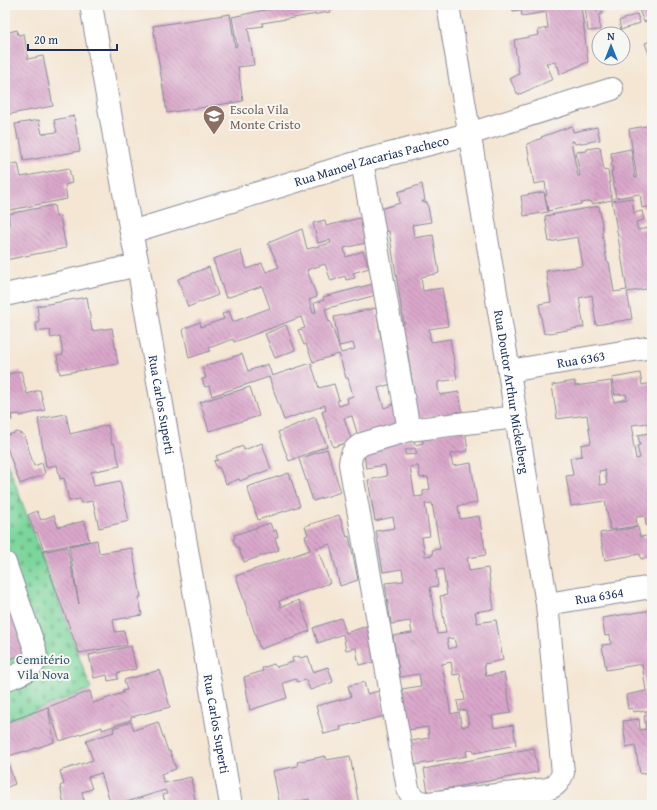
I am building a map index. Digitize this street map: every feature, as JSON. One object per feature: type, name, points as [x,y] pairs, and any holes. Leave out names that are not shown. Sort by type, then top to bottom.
[{"type":"street","name":"Rua Carlos Superti","points":[[91,5],[138,265],[231,805]]},
{"type":"street","name":"Rua Doutor Arthur Mickelberg","points":[[409,430],[362,444],[355,449],[351,456],[350,464],[408,789],[412,797],[419,802],[428,803],[548,789],[555,786],[560,780],[563,773],[563,766],[547,604],[516,417],[510,371],[448,5]]},
{"type":"street","name":"Rua Manoel Zacarias Pacheco","points":[[131,232],[362,161],[469,134],[612,89]]},
{"type":"street","points":[[362,161],[409,430],[516,417]]},
{"type":"street","points":[[5,295],[138,265]]},
{"type":"street","name":"Rua 6363","points":[[510,371],[652,347]]},
{"type":"street","points":[[5,563],[35,650],[36,658],[32,666],[25,672],[7,679]]},
{"type":"street","name":"Rua 6364","points":[[547,604],[652,587]]},
{"type":"green space","name":"Cemitério Vila Nova","points":[[5,456],[91,689],[5,722]]},
{"type":"building","points":[[276,5],[291,5],[290,7],[301,5],[329,5],[330,12],[262,23],[263,26],[248,28],[254,65],[238,67],[243,101],[167,113],[153,26],[230,14],[235,47],[237,46],[232,17],[274,8]]},
{"type":"building","points":[[512,5],[581,5],[588,62],[560,74],[558,66],[556,66],[555,62],[546,63],[553,79],[518,95],[510,79],[519,74],[514,40],[539,35],[538,30],[548,28],[546,12],[522,16],[521,10],[513,11]]},
{"type":"building","points":[[585,5],[596,5],[597,12],[603,11],[603,14],[599,15],[600,26],[591,26],[591,31],[588,31]]},
{"type":"building","points":[[637,5],[652,5],[652,19],[644,22]]},
{"type":"building","points":[[637,14],[640,23],[631,26],[620,26],[619,21]]},
{"type":"building","points":[[17,30],[18,35],[24,34],[28,59],[43,56],[53,106],[5,115],[5,33]]},
{"type":"building","points":[[652,41],[652,62],[645,43]]},
{"type":"building","points":[[74,116],[80,151],[24,161],[20,139],[18,139],[15,124],[39,120],[42,134],[57,132],[54,120]]},
{"type":"building","points":[[652,125],[652,206],[642,208],[640,194],[616,198],[611,171],[613,171],[611,162],[613,162],[611,153],[631,149],[635,178],[637,178],[629,129]]},
{"type":"building","points":[[572,126],[573,132],[597,127],[600,140],[575,144],[574,141],[571,141],[578,176],[580,176],[576,152],[587,151],[587,149],[600,147],[604,171],[608,170],[612,200],[592,204],[591,201],[548,211],[545,195],[547,195],[545,182],[534,184],[527,144],[542,138],[541,137]]},
{"type":"building","points":[[5,139],[10,157],[5,158]]},
{"type":"building","points":[[18,163],[21,177],[69,168],[72,183],[65,185],[67,199],[5,211],[5,165]]},
{"type":"building","points":[[422,184],[425,201],[422,201],[423,203],[427,202],[431,222],[412,225],[414,238],[433,235],[439,273],[421,277],[423,291],[442,288],[448,326],[429,329],[430,338],[431,342],[450,339],[457,379],[438,382],[438,388],[440,395],[459,392],[462,411],[456,412],[456,414],[418,418],[406,342],[398,343],[396,326],[404,324],[389,231],[380,233],[377,210],[400,203],[398,192]]},
{"type":"building","points":[[544,192],[548,212],[524,216],[521,196]]},
{"type":"building","points":[[632,198],[634,213],[642,211],[644,220],[636,222],[638,230],[652,227],[652,288],[627,292],[632,319],[596,325],[592,295],[579,298],[584,327],[544,334],[539,304],[551,302],[546,271],[583,266],[578,237],[549,242],[545,216],[599,206],[607,262],[609,262],[614,292],[627,290],[612,201]]},
{"type":"building","points":[[54,205],[56,217],[60,216],[66,248],[5,260],[5,227],[10,226],[8,214]]},
{"type":"building","points":[[360,218],[366,243],[344,248],[346,257],[363,251],[369,268],[353,273],[355,278],[346,280],[345,276],[331,281],[325,264],[307,270],[317,297],[309,300],[313,313],[316,312],[314,303],[324,300],[323,297],[373,284],[376,295],[325,309],[341,353],[355,349],[353,343],[339,346],[334,317],[376,308],[381,339],[384,338],[398,382],[378,388],[384,408],[395,404],[401,424],[358,436],[352,416],[344,418],[352,441],[333,447],[322,412],[326,410],[325,405],[284,420],[269,377],[212,396],[209,386],[205,387],[202,379],[206,378],[202,367],[242,354],[248,371],[268,364],[272,376],[311,363],[319,388],[334,384],[339,400],[337,401],[339,406],[348,403],[347,398],[353,396],[339,354],[313,362],[306,344],[304,345],[298,330],[305,328],[301,317],[234,342],[233,339],[209,348],[210,351],[189,358],[183,329],[200,322],[201,327],[224,319],[222,314],[229,311],[233,322],[270,308],[262,286],[226,298],[213,259],[240,250],[247,269],[262,263],[266,272],[279,267],[268,243],[302,229],[307,249],[331,243],[330,240],[318,243],[313,223],[325,220],[326,226]]},
{"type":"building","points":[[209,267],[218,295],[188,307],[178,279]]},
{"type":"building","points":[[87,297],[92,331],[112,328],[118,364],[60,374],[57,356],[63,355],[60,336],[51,338],[50,330],[37,332],[36,322],[39,321],[37,306]]},
{"type":"building","points":[[286,325],[295,350],[275,358],[265,334]]},
{"type":"building","points":[[21,371],[27,394],[40,390],[45,410],[20,416],[20,414],[11,415],[12,420],[5,421],[5,375]]},
{"type":"building","points":[[640,373],[642,385],[652,383],[652,524],[646,525],[645,516],[636,517],[637,526],[610,530],[605,501],[571,506],[566,476],[573,475],[570,458],[582,456],[581,445],[591,443],[587,415],[557,419],[552,385],[575,381],[575,386],[611,381],[614,402],[627,399],[626,394],[615,395],[612,378]],"holes":[[[648,423],[649,433],[638,435],[640,445],[637,446],[640,458],[636,459],[632,436],[634,436],[632,425]],[[605,470],[607,484],[600,485],[599,471]]]},
{"type":"building","points":[[250,387],[259,416],[209,431],[200,402]]},
{"type":"building","points":[[66,414],[70,434],[108,425],[112,444],[114,443],[120,466],[91,472],[94,486],[120,481],[129,521],[99,528],[93,501],[81,503],[80,499],[69,501],[64,478],[60,479],[57,465],[46,467],[38,419]]},
{"type":"building","points":[[315,417],[327,446],[289,461],[278,432]]},
{"type":"building","points":[[465,429],[468,451],[450,454],[453,466],[471,463],[477,503],[458,506],[460,519],[479,516],[486,555],[467,558],[469,571],[488,568],[494,609],[475,612],[477,623],[496,620],[503,660],[484,664],[486,676],[504,673],[511,713],[492,716],[494,728],[513,725],[516,745],[474,753],[473,749],[466,751],[467,756],[414,765],[411,741],[429,738],[428,727],[408,730],[402,689],[421,686],[419,674],[400,677],[393,636],[412,633],[410,621],[391,624],[385,583],[404,581],[402,569],[383,572],[376,531],[395,528],[393,517],[375,521],[368,480],[387,476],[385,465],[366,468],[363,447],[414,438],[415,445],[423,443],[422,437]],"holes":[[[415,448],[417,454],[405,455],[405,450]],[[418,466],[420,478],[428,477],[430,489],[423,491],[423,496],[415,497],[410,467]],[[432,503],[440,549],[432,550],[433,555],[425,556],[422,537],[430,536],[425,504]],[[443,569],[447,595],[440,596],[446,633],[437,634],[430,587],[438,586],[436,570]],[[454,638],[456,647],[449,649],[447,639]],[[451,662],[453,675],[460,674],[465,700],[457,701],[459,711],[466,710],[469,725],[462,727],[459,712],[451,714],[442,664]]]},
{"type":"building","points":[[17,432],[24,435],[34,466],[42,463],[45,474],[20,484],[5,442],[5,436]]},
{"type":"building","points":[[262,443],[271,469],[240,481],[239,479],[226,484],[219,467],[217,468],[214,461],[218,460],[216,456],[243,446],[244,450]]},
{"type":"building","points":[[327,449],[341,492],[313,501],[299,459]]},
{"type":"building","points":[[289,473],[300,506],[258,520],[247,487]]},
{"type":"building","points":[[37,511],[41,520],[54,515],[58,527],[85,521],[89,541],[44,550],[28,515]]},
{"type":"building","points":[[339,515],[347,537],[349,536],[358,580],[340,586],[330,544],[317,548],[330,583],[279,601],[281,607],[299,600],[310,631],[260,649],[236,576],[310,550],[305,536],[308,535],[305,526]]},
{"type":"building","points":[[270,523],[273,531],[276,530],[278,537],[275,538],[279,550],[244,562],[233,539],[235,538],[234,535]]},
{"type":"building","points":[[638,527],[640,537],[652,535],[652,557],[641,559],[640,554],[605,560],[600,533]]},
{"type":"building","points":[[97,540],[99,553],[132,548],[141,597],[139,597],[142,615],[113,620],[115,632],[124,631],[127,645],[79,653],[42,552],[67,547],[79,604],[69,546]]},
{"type":"building","points":[[5,597],[26,653],[5,661]]},
{"type":"building","points":[[652,610],[652,710],[633,712],[632,708],[628,709],[626,695],[646,691],[642,664],[606,670],[602,645],[611,644],[610,635],[605,636],[602,618]]},
{"type":"building","points":[[341,618],[346,633],[367,626],[374,662],[359,665],[356,648],[346,650],[343,634],[318,643],[313,628]]},
{"type":"building","points":[[131,646],[136,669],[117,673],[118,679],[108,681],[107,675],[94,678],[89,655]]},
{"type":"building","points":[[299,656],[300,658],[308,656],[313,672],[328,667],[333,682],[310,690],[306,680],[297,682],[296,679],[283,683],[287,698],[250,710],[244,677],[263,671],[262,668],[274,664],[276,667],[293,662],[292,658]]},
{"type":"building","points":[[160,670],[170,707],[131,717],[131,720],[102,730],[102,727],[60,741],[48,707],[90,691],[93,703],[123,693],[122,691],[127,690],[124,680]]},
{"type":"building","points":[[364,682],[367,694],[379,691],[385,716],[340,727],[341,730],[324,734],[316,706],[351,697],[348,686]]},
{"type":"building","points":[[48,707],[54,742],[5,757],[5,723]]},
{"type":"building","points":[[652,715],[652,771],[640,774],[635,745],[626,747],[623,721],[639,719],[640,730],[646,729],[644,716]]},
{"type":"building","points":[[131,722],[134,730],[158,722],[176,769],[161,774],[164,783],[191,777],[195,801],[181,805],[166,805],[163,795],[167,794],[165,790],[117,805],[111,805],[101,773],[88,777],[92,789],[82,792],[85,805],[64,805],[60,786],[64,784],[60,771],[93,760],[86,741],[114,732],[113,728]]},
{"type":"building","points":[[534,748],[538,772],[428,792],[424,769]]},
{"type":"building","points":[[325,756],[326,760],[350,756],[359,805],[310,805],[309,799],[280,805],[273,771],[298,766],[297,762]]},
{"type":"building","points":[[7,760],[15,784],[5,788],[5,761]]},
{"type":"building","points":[[541,793],[543,805],[464,805]]},
{"type":"place","name":"Escola Vila Monte Cristo","points":[[214,136]]}]
